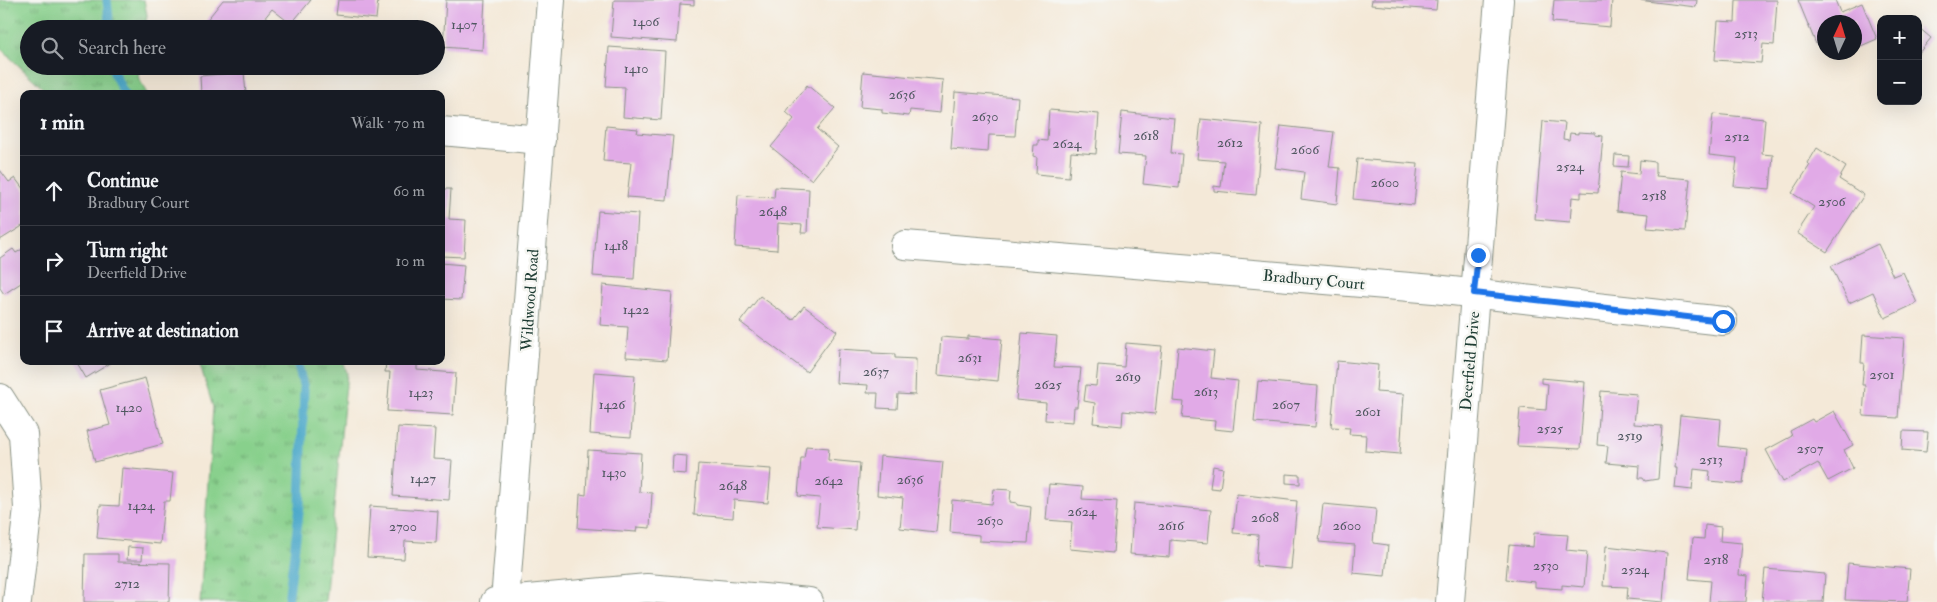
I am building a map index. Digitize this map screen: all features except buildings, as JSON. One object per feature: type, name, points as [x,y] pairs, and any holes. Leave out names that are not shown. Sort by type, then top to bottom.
[{"type":"street","name":"Wildwood Road","points":[[502,601],[551,0]]},
{"type":"street","name":"Deerfield Drive","points":[[1450,602],[1499,0]]},
{"type":"street","points":[[445,131],[541,140]]},
{"type":"street","name":"Bradbury Court","points":[[904,245],[1474,293],[1723,321]]},
{"type":"street","points":[[0,398],[23,434],[28,508],[17,602]]},
{"type":"street","points":[[502,601],[647,588],[809,602]]},
{"type":"green space","points":[[0,0],[144,0],[146,20],[20,20],[20,67],[0,48]]},
{"type":"green space","points":[[29,75],[138,75],[145,90],[45,90]]},
{"type":"green space","points":[[200,365],[344,365],[347,373],[325,602],[200,602],[213,407]]},
{"type":"waterway","points":[[107,0],[109,20]]},
{"type":"waterway","points":[[115,75],[122,90]]},
{"type":"waterway","points":[[288,602],[300,505],[304,389],[298,365]]},
{"type":"route","points":[[1478,255],[1474,293],[1723,321]]}]
